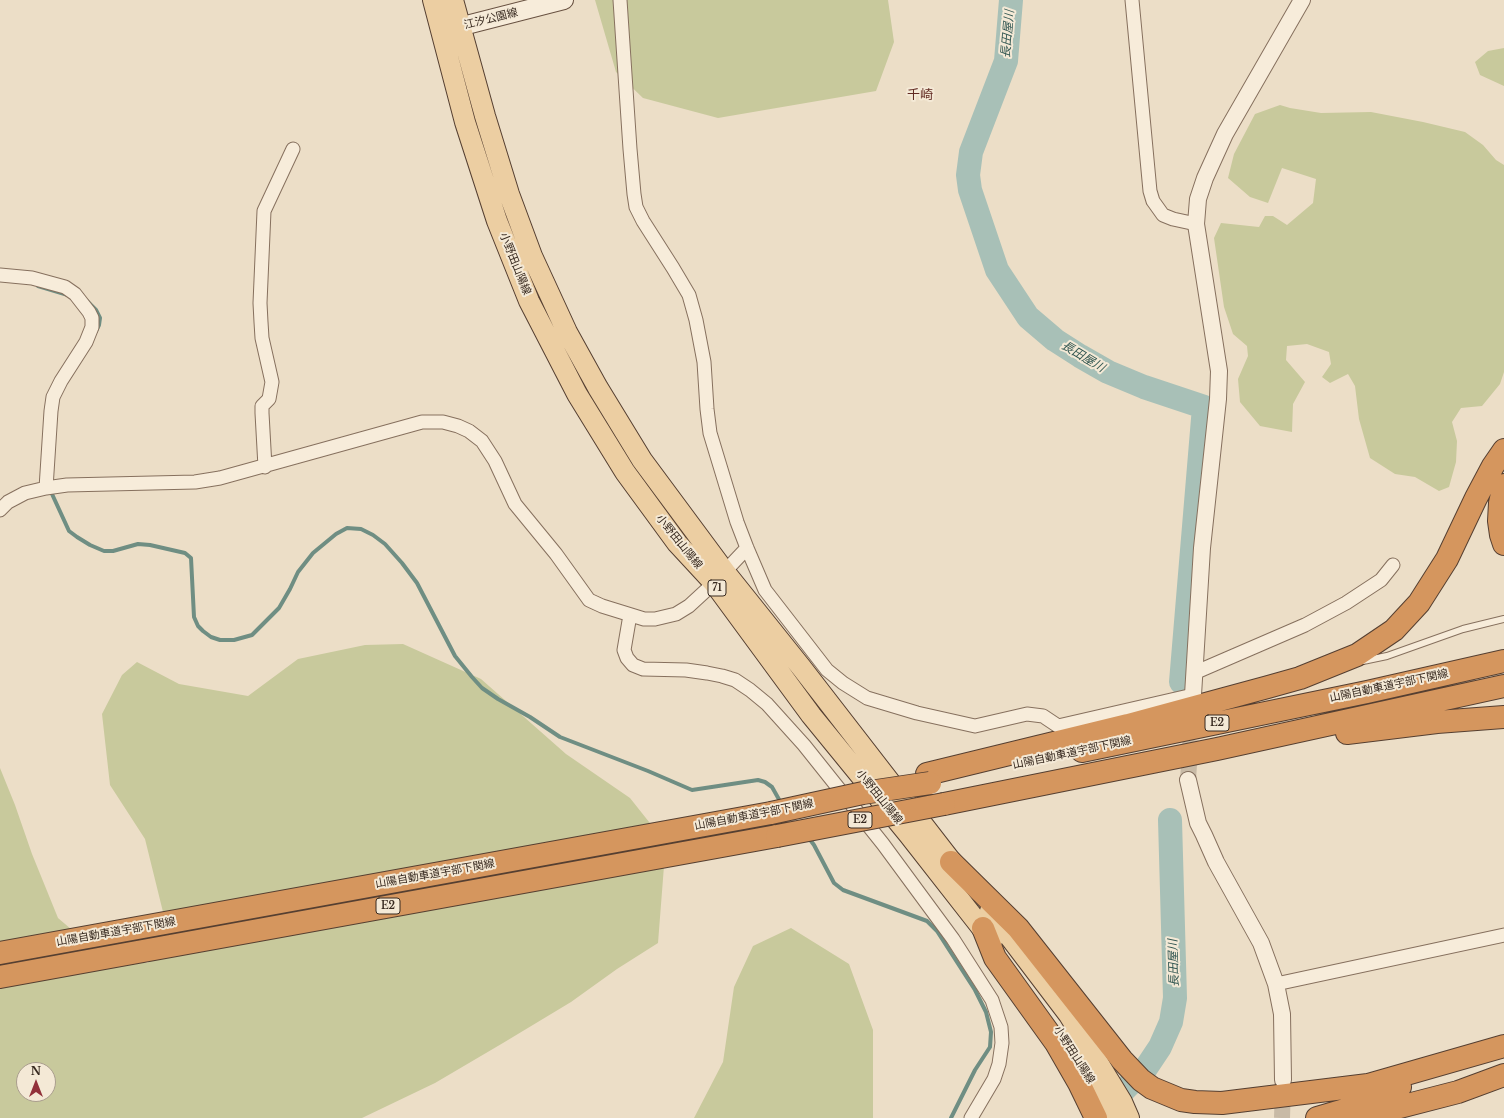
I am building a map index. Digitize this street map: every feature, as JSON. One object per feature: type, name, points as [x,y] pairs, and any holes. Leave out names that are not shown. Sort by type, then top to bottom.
[{"type":"highway","points":[[928,778],[1268,687],[1332,666],[1357,655],[1394,630],[1419,603],[1447,559],[1476,498],[1493,466],[1504,450]]},
{"type":"highway","points":[[1504,485],[1500,503],[1499,521],[1504,544]]},
{"type":"highway","name":"山陽自動車道宇部下関線","points":[[0,953],[771,813],[928,778],[1367,692],[1504,660]]},
{"type":"highway","name":"山陽自動車道宇部下関線","points":[[0,977],[777,836],[944,804],[1217,749],[1504,686]]},
{"type":"highway","points":[[1217,749],[1437,722],[1503,716]]},
{"type":"highway","points":[[951,862],[1018,928],[1122,1060],[1141,1080],[1152,1088],[1181,1100],[1222,1103],[1368,1085],[1504,1046]]},
{"type":"highway","points":[[983,928],[995,958],[1056,1043],[1079,1083],[1096,1118]]},
{"type":"highway","points":[[1317,1118],[1358,1106],[1461,1058]]},
{"type":"highway","points":[[1356,1118],[1458,1092],[1504,1075]]},
{"type":"highway","points":[[1410,1118],[1458,1092]]},
{"type":"main road","name":"小野田山陽線","points":[[432,0],[465,122],[497,221],[529,301],[577,394],[626,472],[677,543],[719,578],[802,667],[1032,965],[1069,1015],[1122,1102],[1129,1118]]},
{"type":"main road","name":"小野田山陽線","points":[[453,0],[485,116],[509,194],[532,256],[568,332],[598,388],[642,460],[811,715],[909,834],[1035,996],[1079,1061],[1112,1118]]},
{"type":"main road","name":"江汐公園線","points":[[440,31],[461,27],[564,0]]},
{"type":"street","points":[[620,0],[630,149],[636,207],[643,221],[689,295],[696,320],[704,362],[710,433],[737,522],[765,590],[827,670],[843,684],[867,698],[917,713],[975,726],[1026,714],[1043,716],[1058,726],[1193,695],[1202,548],[1218,399],[1219,371],[1196,224],[1198,199],[1205,178],[1225,134],[1302,0]]},
{"type":"street","points":[[1132,0],[1150,191],[1153,201],[1163,215],[1173,220],[1196,224]]},
{"type":"street","points":[[265,467],[262,406],[269,399],[272,382],[262,338],[261,322],[260,296],[264,210],[293,148]]},
{"type":"street","points":[[0,275],[32,278],[65,287],[75,294],[92,318],[92,326],[86,342],[61,381],[53,397],[46,488]]},
{"type":"street","points":[[3,503],[25,493],[67,485],[195,482],[220,478],[265,467],[422,422],[443,422],[469,431],[482,442],[495,461],[515,504],[556,554],[589,600],[602,606],[644,619],[655,619],[676,614],[688,606],[719,578],[747,548]]},
{"type":"street","points":[[1194,673],[1304,625],[1346,603],[1381,580],[1393,565]]},
{"type":"street","points":[[630,615],[624,650],[627,658],[633,665],[642,669],[686,670],[722,676],[750,690],[767,704],[804,745],[883,844],[953,939],[992,1000],[1001,1026],[1001,1049],[999,1064],[994,1079],[971,1118]]},
{"type":"street","points":[[1188,780],[1198,823],[1216,862],[1261,942],[1276,984],[1282,1014],[1283,1080]]},
{"type":"street","points":[[1276,984],[1504,935]]},
{"type":"lane","points":[[1332,666],[1387,656],[1464,629],[1504,619]]},
{"type":"green space","points":[[595,0],[888,0],[894,42],[876,91],[718,118],[643,98],[616,72]]},
{"type":"green space","points":[[1504,48],[1504,86],[1480,75],[1475,62],[1488,51]]},
{"type":"green space","points":[[1280,105],[1321,113],[1371,112],[1465,132],[1483,145],[1496,160],[1504,165],[1504,372],[1500,384],[1482,406],[1461,408],[1452,422],[1457,441],[1456,462],[1449,487],[1439,491],[1415,477],[1395,474],[1370,458],[1359,419],[1355,386],[1348,374],[1330,383],[1322,377],[1331,364],[1329,352],[1307,344],[1287,346],[1286,360],[1305,382],[1293,404],[1292,432],[1260,426],[1240,402],[1238,379],[1248,356],[1247,346],[1233,334],[1224,307],[1214,238],[1221,223],[1259,227],[1265,216],[1273,216],[1287,225],[1313,203],[1316,179],[1282,168],[1268,203],[1250,197],[1228,178],[1234,154],[1255,114]]},
{"type":"green space","points":[[403,644],[481,679],[566,754],[630,798],[657,832],[664,866],[658,943],[617,969],[571,1002],[503,1043],[435,1083],[362,1118],[0,1118],[0,768],[58,918],[105,958],[148,963],[158,949],[163,912],[145,839],[110,785],[102,714],[122,675],[137,662],[179,684],[248,696],[298,659],[365,645]]},
{"type":"green space","points":[[791,928],[849,964],[873,1030],[873,1118],[694,1118],[723,1062],[734,987],[753,946]]},
{"type":"waterway","name":"長田屋川","points":[[1011,0],[1006,61],[971,152],[968,175],[970,190],[997,270],[1028,317],[1055,340],[1108,372],[1144,387],[1204,407],[1181,682]]},
{"type":"waterway","points":[[38,286],[68,295]]},
{"type":"waterway","points":[[87,301],[96,310],[100,318],[96,331]]},
{"type":"waterway","points":[[52,494],[69,531],[90,545],[104,551],[113,551],[138,544],[150,545],[185,553],[191,558],[194,617],[198,626],[203,631],[211,637],[220,640],[234,640],[252,635],[279,608],[298,572],[313,553],[336,534],[347,528],[361,529],[373,535],[385,544],[402,563],[417,583],[455,656],[482,688],[498,699],[530,717],[560,737],[648,771],[692,790],[758,780],[765,782],[772,787],[781,803]]},
{"type":"waterway","name":"長田屋川","points":[[1124,1090],[1146,1068],[1160,1047],[1171,1022],[1175,998],[1170,820]]},
{"type":"waterway","points":[[808,837],[814,845],[834,883],[843,890],[927,921],[937,931],[975,990],[986,1012],[991,1032],[990,1047],[975,1070],[951,1118]]},
{"type":"tunnel","points":[[1188,780],[1192,718]]},
{"type":"tunnel","points":[[1282,1118],[1283,1086]]},
{"type":"district","name":"千崎","points":[[920,95]]}]
